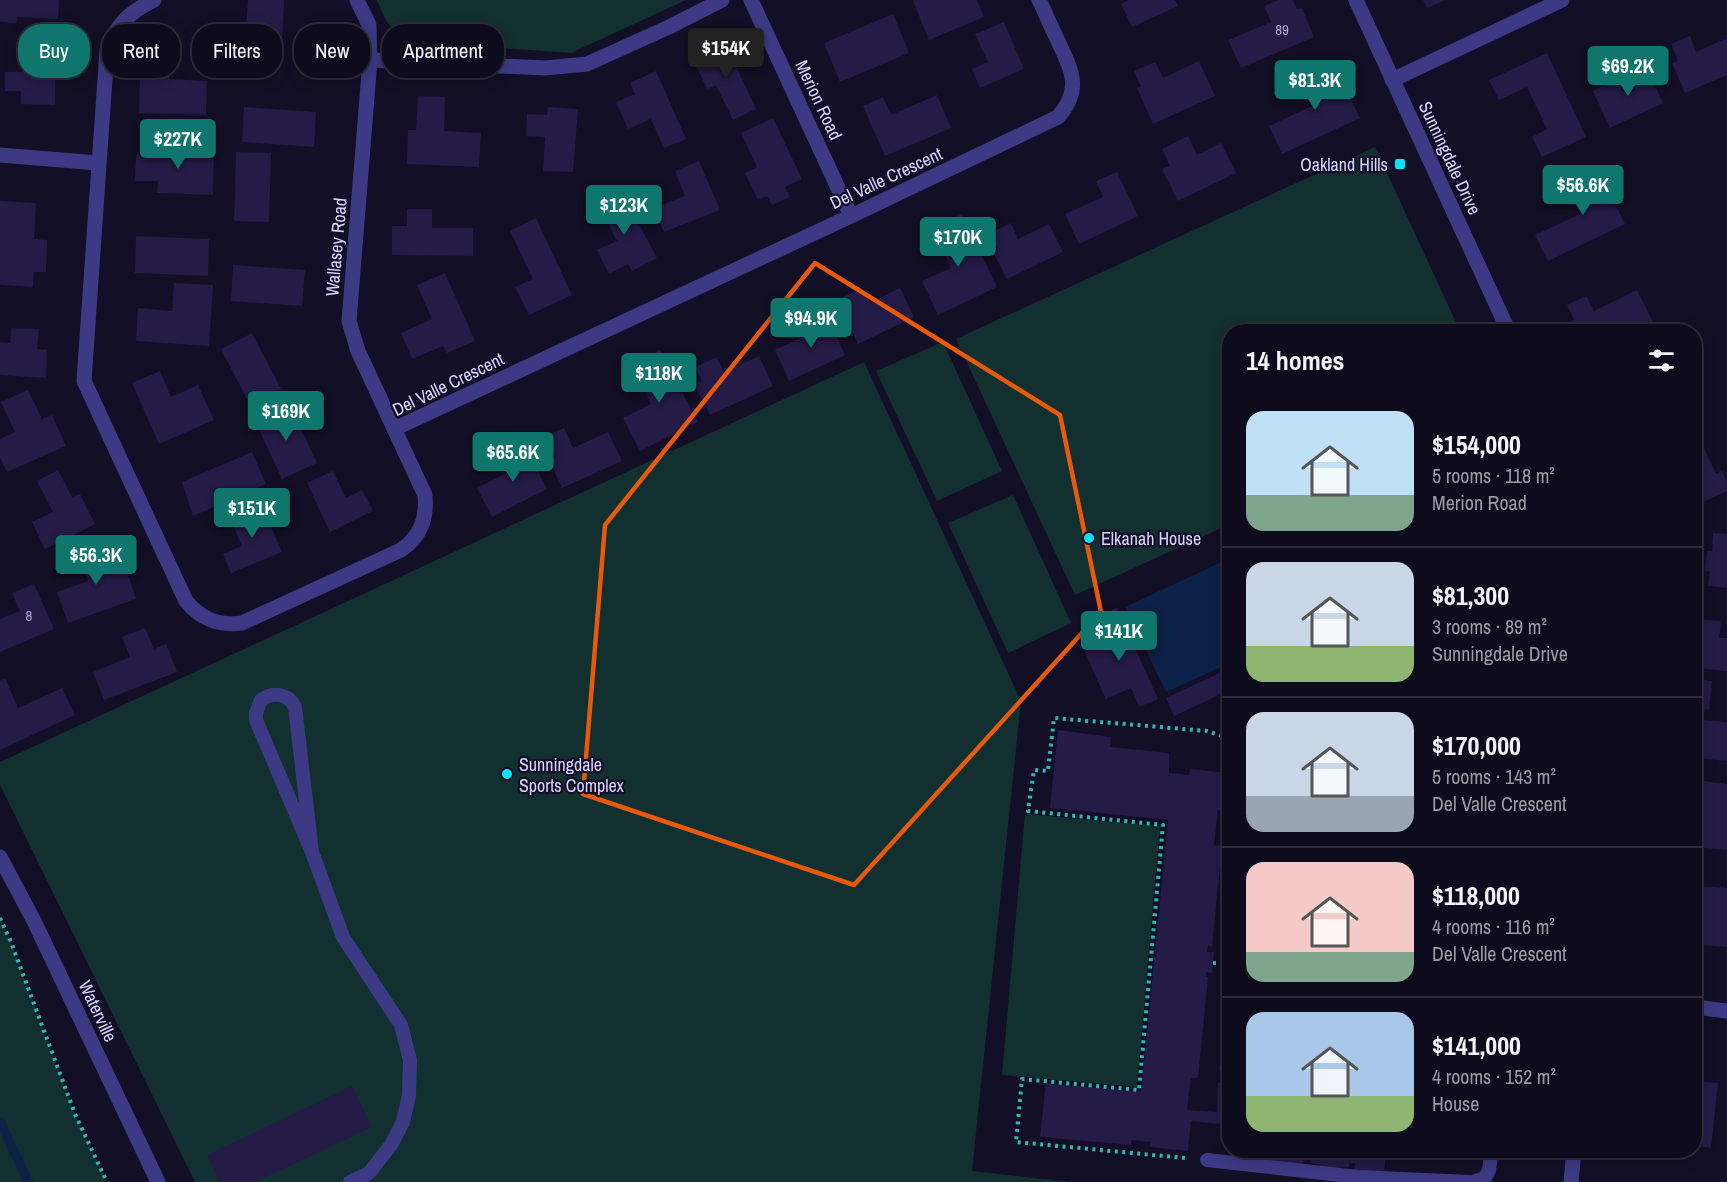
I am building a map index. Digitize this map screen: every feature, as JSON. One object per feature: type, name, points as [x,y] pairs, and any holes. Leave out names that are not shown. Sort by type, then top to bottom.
[{"type":"street","name":"Del Valle Crescent","points":[[154,0],[134,10],[125,18],[111,37],[106,50],[84,381],[186,601],[195,612],[218,623],[242,623],[401,550],[411,543],[423,524],[426,510],[425,495],[394,429],[1058,117],[1066,109],[1071,99],[1073,77],[1039,0]]},
{"type":"street","name":"Wallasey Road","points":[[357,0],[369,24]]},
{"type":"street","points":[[370,60],[545,68],[587,64],[722,0]]},
{"type":"street","name":"Merion Road","points":[[751,0],[851,216]]},
{"type":"street","name":"Sunningdale Drive","points":[[1356,0],[1505,324]]},
{"type":"street","points":[[1392,80],[1562,0]]},
{"type":"street","name":"Wallasey Road","points":[[369,78],[349,321],[358,351],[394,429]]},
{"type":"street","points":[[0,155],[98,163]]},
{"type":"street","name":"Waterville","points":[[0,857],[34,921],[158,1182]]},
{"type":"street","points":[[1702,1008],[1727,1011]]},
{"type":"street","points":[[1571,1182],[1573,1158]]},
{"type":"lane","points":[[312,852],[295,707],[288,698],[278,694],[270,695],[261,700],[256,720],[312,852],[343,937],[401,1025],[410,1060],[409,1095],[402,1122],[391,1145],[369,1173],[350,1182]]},
{"type":"lane","points":[[1207,1160],[1358,1177],[1472,1182],[1485,1178],[1490,1158]]},
{"type":"path","points":[[1207,1160],[1016,1142],[1022,1079],[1139,1090],[1163,825],[1028,811],[1034,770],[1048,771],[1054,718],[1208,731],[1222,736]]},
{"type":"path","points":[[0,918],[75,1114],[107,1182]]},
{"type":"path","points":[[1213,963],[1222,963]]},
{"type":"highlighted area","points":[[815,263],[1060,415],[1101,612],[854,885],[583,794],[605,525]]},
{"type":"green space","points":[[377,0],[686,0],[571,53],[504,48],[504,24],[389,24]]},
{"type":"green space","points":[[1375,147],[1457,324],[1222,324],[1222,528],[1075,595],[956,339]]},
{"type":"green space","points":[[943,342],[1002,471],[937,501],[876,371]]},
{"type":"green space","name":"Sunningdale Sports Complex","points":[[864,362],[1021,701],[972,1171],[1070,1182],[195,1182],[0,785],[0,762]]},
{"type":"green space","points":[[1013,495],[1071,623],[1008,653],[948,523]]},
{"type":"green space","points":[[1025,814],[1160,826],[1137,1087],[1002,1075]]},
{"type":"green space","points":[[0,918],[75,1114],[107,1182],[0,1182]]},
{"type":"water","points":[[1222,562],[1222,667],[1166,692],[1125,607]]},
{"type":"building","points":[[0,0],[59,0],[58,19],[17,17],[16,23],[0,22]]},
{"type":"building","points":[[248,0],[284,0],[282,41],[282,24],[246,24]]},
{"type":"building","points":[[977,0],[984,17],[929,40],[913,1]]},
{"type":"building","points":[[1129,0],[1175,0],[1178,6],[1132,27],[1121,4]]},
{"type":"building","points":[[1279,0],[1293,0],[1297,9],[1302,8],[1314,37],[1241,68],[1228,40],[1271,22],[1264,6]]},
{"type":"building","points":[[1423,0],[1445,0],[1427,8]]},
{"type":"building","points":[[893,14],[909,53],[840,82],[824,43]]},
{"type":"building","points":[[1004,22],[1024,69],[980,88],[972,69],[988,62],[975,34]]},
{"type":"building","points":[[1690,36],[1696,52],[1727,38],[1727,75],[1685,93],[1672,63],[1678,61],[1671,44]]},
{"type":"building","points":[[723,38],[756,109],[733,120],[716,85],[707,89],[697,67],[706,63],[700,49]]},
{"type":"building","points":[[1547,53],[1586,137],[1542,157],[1532,137],[1547,129],[1527,87],[1499,100],[1489,80]]},
{"type":"building","points":[[1322,60],[1338,95],[1347,91],[1360,118],[1282,154],[1269,126],[1312,106],[1296,72]]},
{"type":"building","points":[[1199,61],[1215,96],[1153,124],[1137,88],[1141,87],[1134,71],[1155,62],[1163,78]]},
{"type":"building","points":[[1646,66],[1663,103],[1610,128],[1593,91]]},
{"type":"building","points":[[656,71],[686,139],[664,148],[651,119],[628,129],[616,102],[635,94],[630,83]]},
{"type":"building","points":[[5,72],[18,72],[18,78],[55,78],[55,105],[21,104],[21,91],[5,91]]},
{"type":"building","points":[[140,78],[207,81],[206,115],[139,113]]},
{"type":"building","points":[[937,95],[951,128],[885,156],[863,106],[883,97],[891,115]]},
{"type":"building","points":[[418,96],[445,97],[444,131],[481,133],[479,167],[407,164],[408,130],[416,130]]},
{"type":"building","points":[[244,107],[316,112],[314,147],[242,142]]},
{"type":"building","points":[[548,107],[578,109],[573,172],[543,171],[545,137],[526,136],[527,114],[547,115]]},
{"type":"building","points":[[773,118],[802,179],[785,187],[790,197],[772,205],[767,196],[758,200],[745,173],[757,167],[741,133]]},
{"type":"building","points":[[1188,136],[1197,155],[1221,143],[1236,173],[1178,201],[1162,169],[1170,166],[1162,149]]},
{"type":"building","points":[[172,139],[192,139],[192,153],[214,153],[213,195],[157,193],[158,181],[135,181],[136,155],[171,155]]},
{"type":"building","points":[[236,152],[271,153],[269,222],[234,221]]},
{"type":"building","points":[[699,161],[720,210],[664,232],[654,208],[685,196],[675,171]]},
{"type":"building","points":[[1597,166],[1625,224],[1548,261],[1535,235],[1580,214],[1564,182]]},
{"type":"building","points":[[1117,172],[1138,216],[1079,244],[1065,214],[1103,197],[1096,181]]},
{"type":"building","points":[[620,189],[657,258],[632,271],[628,264],[609,274],[597,250],[617,241],[597,202]]},
{"type":"building","points":[[0,201],[36,203],[34,239],[47,240],[46,272],[34,272],[33,287],[0,285]]},
{"type":"building","points":[[407,209],[432,209],[432,228],[473,228],[473,256],[392,255],[392,226],[407,226]]},
{"type":"building","points":[[962,214],[997,287],[938,315],[922,281],[951,268],[932,228]]},
{"type":"building","points":[[536,218],[572,295],[529,315],[515,287],[533,279],[510,231]]},
{"type":"building","points":[[1011,223],[1018,239],[1049,224],[1063,252],[1007,279],[993,252],[998,249],[990,233]]},
{"type":"building","points":[[136,236],[209,239],[208,276],[135,273]]},
{"type":"building","points":[[233,265],[305,270],[302,306],[231,301]]},
{"type":"building","points":[[445,273],[475,341],[447,353],[443,346],[412,359],[401,333],[432,319],[417,285]]},
{"type":"building","points":[[174,283],[213,285],[209,346],[136,341],[138,308],[172,311]]},
{"type":"building","points":[[862,288],[870,303],[900,288],[914,317],[858,344],[845,316],[849,314],[841,298]]},
{"type":"building","points":[[1637,290],[1653,322],[1649,324],[1571,324],[1570,322],[1574,320],[1567,305],[1586,296],[1594,311]]},
{"type":"building","points":[[825,311],[845,355],[789,381],[775,350],[811,333],[805,320]]},
{"type":"building","points":[[11,328],[39,329],[37,349],[47,350],[46,378],[0,375],[0,342],[10,343]]},
{"type":"building","points":[[252,333],[281,389],[250,405],[221,349]]},
{"type":"building","points":[[660,350],[698,422],[640,451],[623,418],[651,404],[632,365]]},
{"type":"building","points":[[759,356],[773,386],[710,415],[695,385],[702,381],[695,367],[717,357],[724,372]]},
{"type":"building","points":[[160,371],[171,397],[198,385],[214,420],[159,444],[132,383]]},
{"type":"building","points":[[28,390],[42,419],[52,415],[66,446],[7,472],[0,458],[0,439],[15,432],[1,402]]},
{"type":"building","points":[[290,405],[317,463],[282,479],[255,421]]},
{"type":"building","points":[[564,428],[573,448],[608,432],[622,461],[562,488],[549,460],[555,457],[546,436]]},
{"type":"building","points":[[524,444],[547,489],[492,517],[477,488],[510,471],[502,455]]},
{"type":"building","points":[[1702,444],[1716,474],[1722,471],[1727,482],[1727,491],[1702,503]]},
{"type":"building","points":[[252,452],[266,484],[193,516],[182,482]]},
{"type":"building","points":[[58,470],[72,497],[80,494],[95,524],[45,549],[32,522],[53,512],[37,481]]},
{"type":"building","points":[[333,471],[346,498],[362,490],[373,511],[330,532],[307,483]]},
{"type":"building","points":[[261,503],[282,552],[231,573],[223,554],[242,546],[229,516]]},
{"type":"building","points":[[1713,533],[1727,534],[1727,588],[1708,586],[1710,572],[1705,571],[1707,551],[1712,551]]},
{"type":"building","points":[[105,541],[116,573],[126,569],[136,599],[68,623],[57,592],[88,581],[77,551]]},
{"type":"building","points":[[34,584],[54,629],[0,652],[0,619],[20,611],[12,593]]},
{"type":"building","points":[[1117,608],[1158,699],[1139,707],[1131,688],[1106,699],[1083,648],[1107,638],[1098,617]]},
{"type":"building","points":[[1702,620],[1721,621],[1719,638],[1727,638],[1727,671],[1702,669]]},
{"type":"building","points":[[145,628],[154,649],[166,644],[177,672],[104,700],[93,672],[130,657],[122,637]]},
{"type":"building","points":[[1222,672],[1222,694],[1174,716],[1166,698]]},
{"type":"building","points":[[5,678],[18,708],[62,688],[75,715],[0,750],[0,681]]},
{"type":"building","points":[[1702,680],[1712,681],[1709,710],[1705,709],[1703,720],[1727,722],[1727,761],[1702,759]]},
{"type":"building","points":[[1058,730],[1111,737],[1110,747],[1169,753],[1169,773],[1189,775],[1190,769],[1222,772],[1222,810],[1218,810],[1214,845],[1222,846],[1212,947],[1208,946],[1207,952],[1214,952],[1212,973],[1206,972],[1206,977],[1208,977],[1198,1078],[1191,1078],[1187,1110],[1217,1112],[1222,1055],[1222,1124],[1191,1121],[1188,1151],[1150,1147],[1150,1142],[1131,1140],[1131,1145],[1040,1137],[1046,1083],[1141,1092],[1168,820],[1050,808]]},
{"type":"building","points":[[1703,781],[1727,784],[1727,850],[1702,848]]},
{"type":"building","points":[[1702,886],[1727,888],[1727,947],[1702,945]]},
{"type":"building","points":[[1702,1082],[1718,1083],[1711,1148],[1702,1147]]},
{"type":"building","points":[[352,1086],[372,1127],[255,1182],[220,1182],[207,1155]]},
{"type":"building","points":[[1275,1158],[1385,1158],[1384,1173],[1354,1170],[1355,1163],[1349,1163],[1349,1167],[1330,1168],[1312,1163],[1310,1159],[1304,1159],[1303,1164],[1275,1161]]},
{"type":"waterway","points":[[0,1121],[28,1182]]},
{"type":"place","name":"Oakland Hills","points":[[1400,164]]},
{"type":"place","name":"Elkanah House","points":[[1089,538]]},
{"type":"place","name":"Sunningdale Sports Complex","points":[[507,774]]}]
